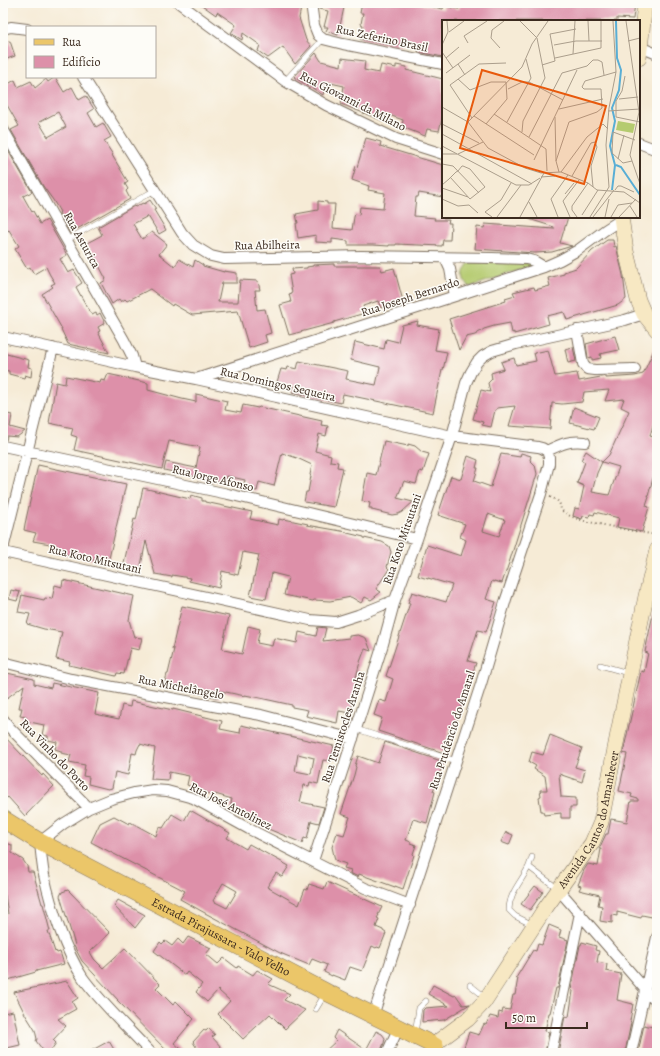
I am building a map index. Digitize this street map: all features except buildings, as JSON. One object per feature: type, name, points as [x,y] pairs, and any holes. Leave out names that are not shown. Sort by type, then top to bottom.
[{"type":"main road","points":[[640,52],[645,3]]},
{"type":"main road","points":[[621,218],[626,251],[640,307],[657,330]]},
{"type":"main road","name":"Avenida Cantos do Amanhecer","points":[[434,1050],[440,1040],[460,1026],[474,1013],[486,998],[558,889],[592,842],[601,822],[646,596],[657,550]]},
{"type":"main road","name":"Estrada Pirajussara - Valo Velho","points":[[3,819],[40,842],[326,992],[398,1029],[415,1036],[434,1050]]},
{"type":"street","name":"Rua Giovanni da Milano","points":[[179,3],[285,81],[326,105],[396,139],[442,154]]},
{"type":"street","name":"Rua Zeferino Brasil","points":[[313,6],[313,17],[316,32],[323,39],[442,64]]},
{"type":"street","points":[[3,28],[11,27],[26,29]]},
{"type":"street","points":[[640,52],[657,54]]},
{"type":"street","name":"Rua Abilheira","points":[[84,78],[182,233],[193,245],[211,256],[224,259],[361,256],[526,259],[534,261],[544,267]]},
{"type":"street","name":"Rua Asturica","points":[[3,129],[124,340],[132,356],[135,367]]},
{"type":"street","points":[[640,143],[657,150]]},
{"type":"street","name":"Rua Joseph Bernardo","points":[[196,379],[544,267],[578,250],[621,218]]},
{"type":"street","points":[[445,258],[450,269],[455,296]]},
{"type":"street","name":"Rua Koto Mitsutani","points":[[3,551],[310,620],[336,622],[358,615],[395,600],[452,436],[466,383],[471,372],[483,356],[492,351],[516,344],[626,320],[644,314]]},
{"type":"street","points":[[577,330],[583,364],[587,369],[635,369]]},
{"type":"street","name":"Rua Domingos Sequeira","points":[[3,337],[452,436],[538,447],[547,451]]},
{"type":"street","points":[[3,551],[52,348]]},
{"type":"street","points":[[547,451],[565,443],[577,441],[585,442]]},
{"type":"street","name":"Rua Jorge Afonso","points":[[3,446],[228,494],[417,539]]},
{"type":"street","name":"Rua Prudêncio do Amaral","points":[[373,1016],[410,905],[481,684],[506,599],[541,494],[549,464],[547,451]]},
{"type":"street","name":"Rua Temistocles Aranha","points":[[313,861],[383,644],[395,600]]},
{"type":"street","name":"Rua Michelângelo","points":[[3,662],[70,678],[354,734]]},
{"type":"street","name":"Rua Vinho do Porto","points":[[3,719],[10,728],[89,808]]},
{"type":"street","name":"Rua José Antolinez","points":[[40,842],[63,824],[89,808],[111,799],[153,790],[168,791],[193,798],[248,830],[366,888],[410,905]]},
{"type":"street","points":[[40,842],[44,874],[50,899],[70,954],[83,977],[99,997],[151,1053]]},
{"type":"street","points":[[558,889],[657,1003]]},
{"type":"street","points":[[551,1053],[580,913]]},
{"type":"street","points":[[631,1053],[657,937]]},
{"type":"street","points":[[387,1053],[398,1029]]},
{"type":"lane","points":[[285,81],[323,39]]},
{"type":"lane","points":[[67,240],[155,189]]},
{"type":"lane","points":[[600,664],[630,674]]},
{"type":"lane","points":[[354,734],[456,761]]},
{"type":"lane","points":[[532,857],[529,867],[517,886],[509,905],[509,910],[515,916],[534,925]]},
{"type":"lane","points":[[529,867],[558,889]]},
{"type":"lane","points":[[470,985],[486,998]]},
{"type":"lane","points":[[316,1009],[326,992]]},
{"type":"lane","points":[[415,1036],[419,1008],[426,1001]]},
{"type":"path","points":[[541,494],[556,499],[560,503],[561,510],[573,518],[595,524],[657,535]]},
{"type":"green space","points":[[474,262],[532,263],[532,266],[470,287],[463,276],[468,264]]}]
